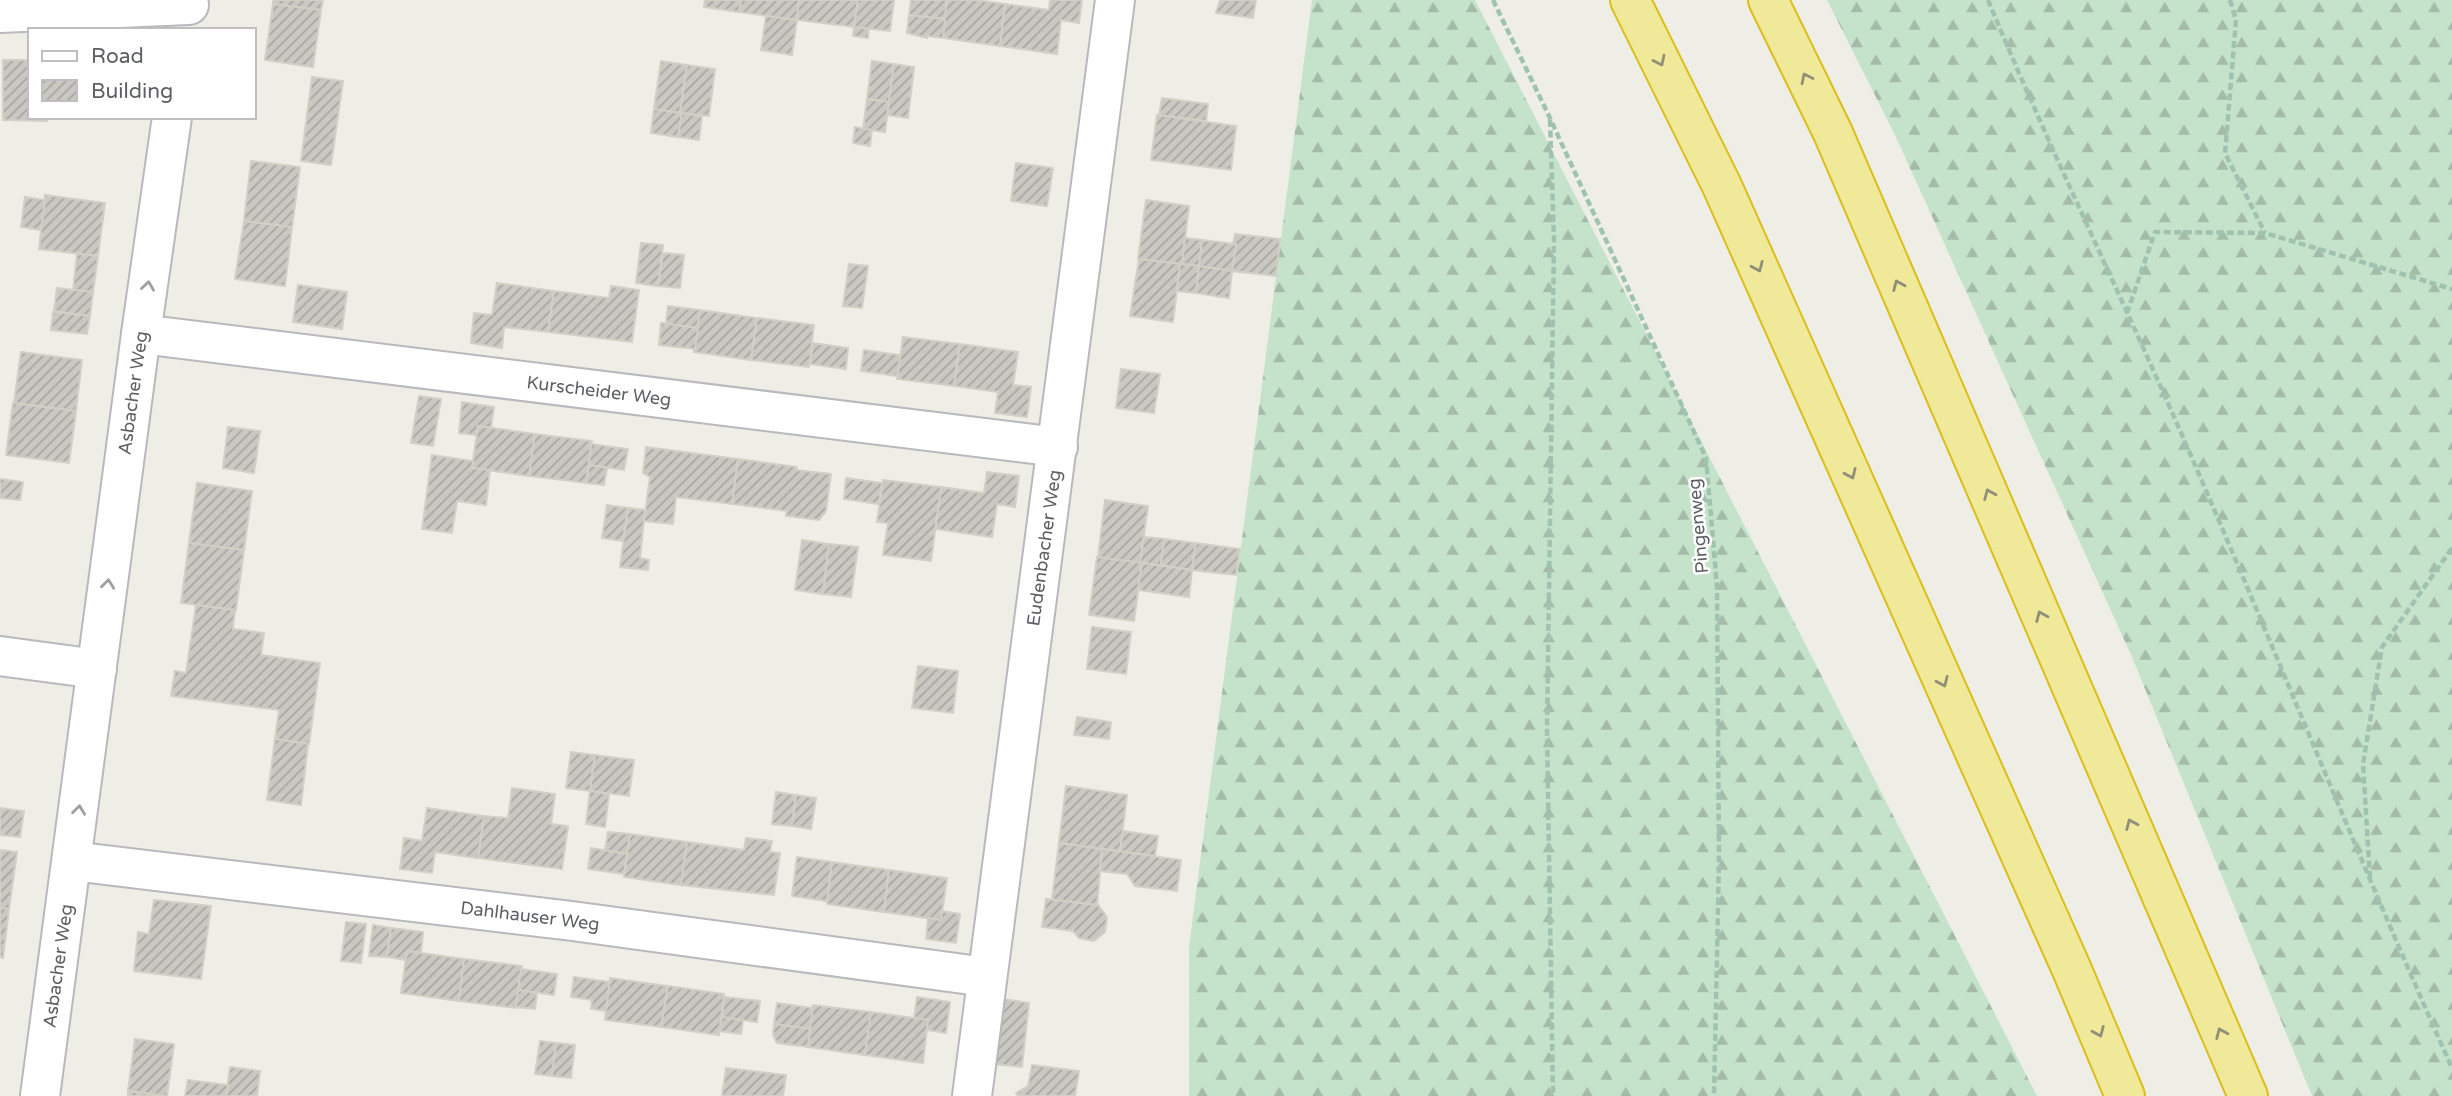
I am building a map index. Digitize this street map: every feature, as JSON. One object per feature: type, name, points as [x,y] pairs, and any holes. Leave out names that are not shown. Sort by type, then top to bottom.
[{"type":"highway","points":[[1630,0],[1722,186],[2126,1096]]},
{"type":"highway","points":[[1768,0],[1833,133],[2248,1096]]},
{"type":"street","name":"Eudenbacher Weg","points":[[972,1096],[1115,0]]},
{"type":"street","points":[[0,13],[188,11]]},
{"type":"street","name":"Asbacher Weg","points":[[40,1096],[172,119]]},
{"type":"street","name":"Kurscheider Weg","points":[[141,334],[1058,447]]},
{"type":"street","points":[[0,656],[97,669]]},
{"type":"street","name":"Dahlhauser Weg","points":[[72,862],[612,926],[986,977]]},
{"type":"path","name":"Pingenweg","points":[[1493,0],[1706,458],[1717,586],[1719,861],[1714,1096]]},
{"type":"path","points":[[1987,0],[2194,464],[2452,1069]]},
{"type":"path","points":[[2230,0],[2236,20],[2225,153],[2265,233]]},
{"type":"path","points":[[1549,116],[1554,240],[1547,730],[1553,1096]]},
{"type":"path","points":[[2127,314],[2155,232],[2265,233],[2452,289]]},
{"type":"path","points":[[2371,882],[2364,764],[2382,647],[2452,548]]},
{"type":"green space","points":[[1312,0],[1475,0],[2037,1096],[1189,1096],[1189,947]]},
{"type":"green space","points":[[1827,0],[2452,0],[2452,1096],[2312,1096],[2132,657],[1895,135]]},
{"type":"building","points":[[273,0],[323,0],[321,10],[273,4]]},
{"type":"building","points":[[705,0],[741,0],[739,12],[704,7]]},
{"type":"building","points":[[741,0],[799,0],[797,20],[739,12]]},
{"type":"building","points":[[799,0],[858,0],[854,27],[797,20]]},
{"type":"building","points":[[858,0],[894,0],[890,31],[854,27]]},
{"type":"building","points":[[911,0],[947,0],[945,19],[909,15]]},
{"type":"building","points":[[947,0],[1005,4],[1000,46],[943,38]]},
{"type":"building","points":[[1050,0],[1082,0],[1079,23],[1061,20],[1057,54],[1000,46],[1005,4],[1049,10]]},
{"type":"building","points":[[1220,0],[1256,0],[1253,18],[1216,13]]},
{"type":"building","points":[[273,4],[321,10],[313,67],[265,60]]},
{"type":"building","points":[[909,15],[945,19],[943,38],[927,38],[907,33]]},
{"type":"building","points":[[766,16],[797,20],[792,55],[761,50]]},
{"type":"building","points":[[854,27],[869,29],[868,38],[853,36]]},
{"type":"building","points":[[3,60],[28,60],[28,119],[47,121],[3,120]]},
{"type":"building","points":[[661,61],[687,65],[680,113],[654,109]]},
{"type":"building","points":[[872,61],[894,64],[889,102],[867,99]]},
{"type":"building","points":[[894,64],[914,67],[908,118],[887,115]]},
{"type":"building","points":[[687,65],[715,69],[709,116],[680,113]]},
{"type":"building","points":[[312,77],[343,81],[331,165],[301,161]]},
{"type":"building","points":[[1162,98],[1208,104],[1206,121],[1159,115]]},
{"type":"building","points":[[867,99],[889,102],[885,132],[863,129]]},
{"type":"building","points":[[654,109],[682,113],[678,137],[651,133]]},
{"type":"building","points":[[682,113],[702,116],[699,140],[678,137]]},
{"type":"building","points":[[1157,115],[1236,126],[1231,170],[1151,160]]},
{"type":"building","points":[[855,127],[872,130],[870,146],[853,143]]},
{"type":"building","points":[[251,161],[300,167],[292,227],[244,221]]},
{"type":"building","points":[[1016,163],[1053,168],[1047,206],[1011,201]]},
{"type":"building","points":[[45,195],[105,203],[98,256],[39,249]]},
{"type":"building","points":[[25,197],[45,200],[41,230],[21,227]]},
{"type":"building","points":[[1146,200],[1189,206],[1182,264],[1138,259]]},
{"type":"building","points":[[244,221],[292,227],[285,286],[235,279]]},
{"type":"building","points":[[1235,234],[1280,239],[1276,276],[1232,271]]},
{"type":"building","points":[[1185,238],[1202,240],[1199,266],[1182,264]]},
{"type":"building","points":[[1202,240],[1236,244],[1232,271],[1199,266]]},
{"type":"building","points":[[641,243],[663,245],[658,286],[636,283]]},
{"type":"building","points":[[663,253],[684,255],[680,288],[658,286]]},
{"type":"building","points":[[77,254],[98,256],[93,292],[73,290]]},
{"type":"building","points":[[1139,259],[1180,264],[1173,322],[1130,316]]},
{"type":"building","points":[[849,264],[868,266],[862,308],[843,306]]},
{"type":"building","points":[[1180,264],[1199,266],[1196,293],[1177,291]]},
{"type":"building","points":[[1199,266],[1232,271],[1229,298],[1196,293]]},
{"type":"building","points":[[497,283],[554,291],[548,332],[504,327],[502,348],[471,343],[474,313],[492,315]]},
{"type":"building","points":[[298,285],[347,292],[342,329],[293,322]]},
{"type":"building","points":[[611,286],[639,290],[632,342],[548,332],[554,291],[609,298]]},
{"type":"building","points":[[57,288],[93,292],[90,316],[54,311]]},
{"type":"building","points":[[668,306],[700,310],[698,328],[666,324]]},
{"type":"building","points":[[700,310],[757,318],[751,360],[694,352]]},
{"type":"building","points":[[53,312],[90,316],[87,334],[51,330]]},
{"type":"building","points":[[757,318],[814,325],[809,367],[751,360]]},
{"type":"building","points":[[661,323],[698,328],[695,349],[659,345]]},
{"type":"building","points":[[903,337],[960,344],[954,386],[897,379]]},
{"type":"building","points":[[813,343],[848,348],[846,369],[810,364]]},
{"type":"building","points":[[960,344],[1018,352],[1013,385],[1031,387],[1027,417],[995,413],[998,392],[954,386]]},
{"type":"building","points":[[864,350],[900,355],[897,376],[861,371]]},
{"type":"building","points":[[21,352],[82,360],[76,411],[14,403]]},
{"type":"building","points":[[1121,369],[1160,374],[1154,413],[1116,408]]},
{"type":"building","points":[[419,396],[441,399],[433,446],[411,443]]},
{"type":"building","points":[[462,402],[494,407],[491,428],[478,426],[476,435],[459,433]]},
{"type":"building","points":[[13,403],[76,411],[69,463],[6,455]]},
{"type":"building","points":[[478,426],[535,434],[529,476],[472,468]]},
{"type":"building","points":[[228,427],[260,431],[254,473],[223,468]]},
{"type":"building","points":[[535,434],[592,441],[586,483],[529,476]]},
{"type":"building","points":[[591,444],[628,449],[624,470],[589,465]]},
{"type":"building","points":[[646,447],[738,459],[732,504],[676,497],[673,524],[644,521],[650,477],[643,473]]},
{"type":"building","points":[[432,455],[473,461],[472,468],[490,470],[486,505],[457,501],[452,533],[422,529]]},
{"type":"building","points":[[738,459],[831,474],[826,511],[819,520],[786,516],[787,511],[732,504]]},
{"type":"building","points":[[589,465],[607,468],[604,485],[586,483]]},
{"type":"building","points":[[987,472],[1019,476],[1015,507],[997,504],[992,537],[935,529],[941,487],[984,493]]},
{"type":"building","points":[[846,478],[882,483],[879,504],[844,499]]},
{"type":"building","points":[[0,479],[23,482],[20,500],[0,498]]},
{"type":"building","points":[[883,480],[941,487],[931,561],[883,555],[888,523],[877,522]]},
{"type":"building","points":[[197,483],[252,491],[244,550],[189,543]]},
{"type":"building","points":[[1105,500],[1148,506],[1140,563],[1098,557]]},
{"type":"building","points":[[607,505],[628,508],[623,541],[602,538]]},
{"type":"building","points":[[628,508],[645,510],[640,558],[649,560],[648,570],[620,567]]},
{"type":"building","points":[[1144,537],[1164,539],[1161,565],[1140,563]]},
{"type":"building","points":[[1164,539],[1196,543],[1192,570],[1161,565]]},
{"type":"building","points":[[802,540],[829,544],[823,594],[795,590]]},
{"type":"building","points":[[189,543],[244,550],[236,610],[181,603]]},
{"type":"building","points":[[1196,543],[1240,549],[1236,575],[1192,570]]},
{"type":"building","points":[[829,544],[858,547],[851,597],[823,594]]},
{"type":"building","points":[[1097,557],[1142,563],[1134,621],[1089,615]]},
{"type":"building","points":[[1142,563],[1192,570],[1189,597],[1138,590]]},
{"type":"building","points":[[196,605],[235,610],[233,629],[264,633],[261,655],[320,663],[309,744],[275,739],[279,710],[171,696],[175,671],[186,673]]},
{"type":"building","points":[[1092,627],[1131,632],[1126,674],[1087,669]]},
{"type":"building","points":[[918,666],[958,671],[953,713],[912,708]]},
{"type":"building","points":[[1077,717],[1111,722],[1109,739],[1074,735]]},
{"type":"building","points":[[275,739],[308,744],[301,805],[267,800]]},
{"type":"building","points":[[571,752],[595,755],[590,791],[566,788]]},
{"type":"building","points":[[595,755],[634,760],[629,796],[590,791]]},
{"type":"building","points":[[1066,786],[1127,795],[1120,851],[1059,843]]},
{"type":"building","points":[[512,788],[555,794],[551,824],[568,826],[562,869],[478,858],[484,816],[508,818]]},
{"type":"building","points":[[590,791],[609,794],[605,827],[586,824]]},
{"type":"building","points":[[776,792],[796,795],[792,826],[772,824]]},
{"type":"building","points":[[796,795],[816,798],[811,829],[792,826]]},
{"type":"building","points":[[0,808],[24,811],[20,837],[0,835]]},
{"type":"building","points":[[427,808],[484,816],[478,858],[435,852],[432,873],[400,869],[404,838],[422,841]]},
{"type":"building","points":[[1123,831],[1158,836],[1155,856],[1120,851]]},
{"type":"building","points":[[608,832],[630,834],[627,854],[605,850]]},
{"type":"building","points":[[630,834],[687,842],[681,885],[624,877]]},
{"type":"building","points":[[746,838],[772,841],[770,852],[780,853],[774,895],[681,885],[687,842],[744,850]]},
{"type":"building","points":[[1059,843],[1102,849],[1097,906],[1052,899]]},
{"type":"building","points":[[591,848],[627,854],[624,874],[588,869]]},
{"type":"building","points":[[1102,849],[1181,860],[1177,891],[1135,886],[1127,874],[1100,871]]},
{"type":"building","points":[[0,850],[17,852],[9,909],[0,908]]},
{"type":"building","points":[[797,857],[832,862],[827,901],[792,896]]},
{"type":"building","points":[[832,862],[889,870],[884,912],[827,904]]},
{"type":"building","points":[[889,870],[947,878],[941,920],[884,912]]},
{"type":"building","points":[[1046,899],[1098,905],[1107,917],[1105,932],[1094,941],[1079,938],[1073,931],[1042,927]]},
{"type":"building","points":[[154,900],[211,906],[201,979],[134,971],[138,932],[149,934]]},
{"type":"building","points":[[0,908],[9,909],[3,958],[0,957]]},
{"type":"building","points":[[942,911],[960,914],[956,943],[926,939],[928,918],[941,920]]},
{"type":"building","points":[[346,922],[366,924],[361,963],[341,961]]},
{"type":"building","points":[[373,925],[391,928],[387,957],[369,956]]},
{"type":"building","points":[[391,928],[423,932],[421,953],[407,951],[406,960],[387,957]]},
{"type":"building","points":[[407,951],[464,959],[459,1001],[401,993]]},
{"type":"building","points":[[464,959],[522,966],[516,1008],[459,1001]]},
{"type":"building","points":[[521,969],[557,974],[554,995],[518,990]]},
{"type":"building","points":[[574,977],[610,982],[606,1011],[591,1009],[592,1000],[571,997]]},
{"type":"building","points":[[610,978],[668,986],[661,1027],[605,1020]]},
{"type":"building","points":[[668,986],[724,994],[719,1035],[661,1027]]},
{"type":"building","points":[[518,990],[537,993],[535,1009],[516,1007]]},
{"type":"building","points":[[724,997],[760,1001],[757,1022],[722,1017]]},
{"type":"building","points":[[917,997],[950,1002],[946,1033],[927,1030],[928,1020],[914,1018]]},
{"type":"building","points":[[1003,999],[1029,1003],[1022,1067],[995,1064]]},
{"type":"building","points":[[777,1003],[813,1008],[810,1029],[774,1024]]},
{"type":"building","points":[[813,1005],[871,1012],[865,1055],[808,1047]]},
{"type":"building","points":[[871,1012],[928,1020],[923,1063],[865,1055]]},
{"type":"building","points":[[722,1017],[743,1020],[741,1034],[719,1031]]},
{"type":"building","points":[[774,1024],[810,1029],[808,1047],[777,1043],[773,1035]]},
{"type":"building","points":[[135,1039],[174,1044],[167,1096],[128,1091]]},
{"type":"building","points":[[540,1041],[556,1043],[552,1076],[535,1074]]},
{"type":"building","points":[[556,1043],[575,1045],[571,1078],[552,1076]]},
{"type":"building","points":[[1032,1065],[1079,1071],[1075,1096],[1018,1096],[1016,1093],[1028,1086]]},
{"type":"building","points":[[230,1067],[260,1071],[257,1096],[226,1096]]},
{"type":"building","points":[[726,1068],[786,1075],[783,1096],[722,1096]]},
{"type":"building","points":[[188,1080],[228,1085],[226,1096],[185,1096]]},
{"type":"building","points":[[128,1091],[165,1096],[128,1096]]}]
